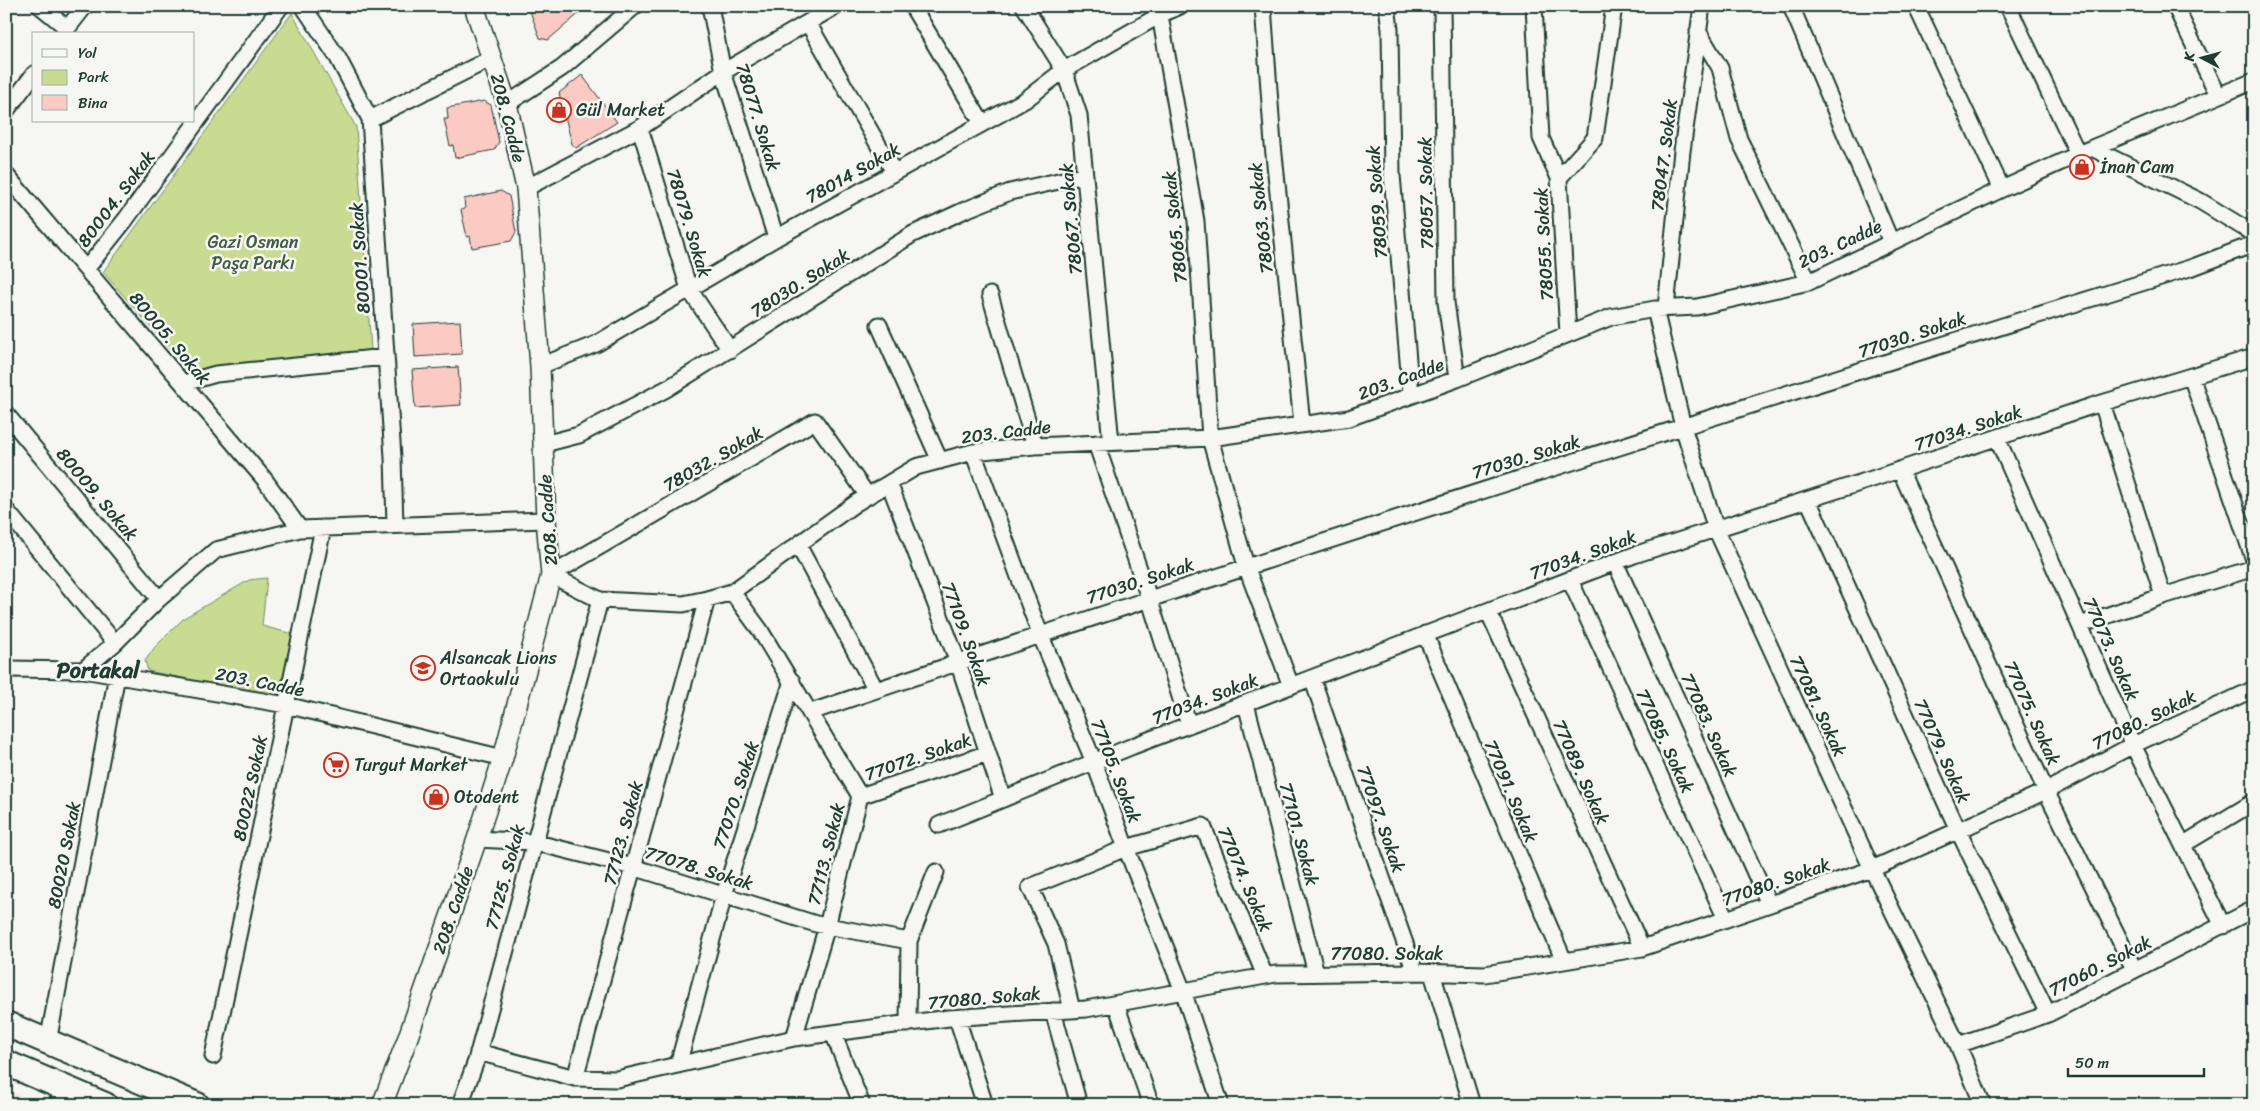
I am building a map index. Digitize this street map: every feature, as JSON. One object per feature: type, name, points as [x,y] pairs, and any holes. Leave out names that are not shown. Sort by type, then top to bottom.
[{"type":"main road","points":[[6,1024],[197,1105]]},
{"type":"main road","points":[[6,1063],[60,1096],[105,1105]]},
{"type":"street","points":[[40,6],[65,31],[85,6]]},
{"type":"street","name":"80004. Sokak","points":[[87,268],[126,219],[281,6]]},
{"type":"street","name":"80001. Sokak","points":[[303,6],[338,58],[370,119],[393,457],[395,525]]},
{"type":"street","name":"208. Cadde","points":[[382,1105],[407,1040],[503,758],[551,575],[546,520],[540,366],[526,188],[507,104],[474,6]]},
{"type":"street","points":[[507,104],[562,68],[635,6]]},
{"type":"street","name":"78077. Sokak","points":[[710,6],[723,72],[776,238]]},
{"type":"street","points":[[526,188],[640,128],[723,72],[836,6]]},
{"type":"street","points":[[912,6],[982,123]]},
{"type":"street","name":"78067. Sokak","points":[[1024,6],[1064,70],[1080,114],[1104,443],[1149,598],[1189,725]]},
{"type":"street","name":"78014 Sokak","points":[[540,366],[596,344],[776,238],[1025,100],[1064,70],[1160,15],[1180,6]]},
{"type":"street","name":"78063. Sokak","points":[[1263,6],[1272,145],[1302,424]]},
{"type":"street","name":"78059. Sokak","points":[[1387,6],[1390,29],[1392,175],[1411,395]]},
{"type":"street","name":"78057. Sokak","points":[[1442,6],[1446,302],[1457,379]]},
{"type":"street","name":"78055. Sokak","points":[[1534,6],[1542,138],[1559,178],[1568,334]]},
{"type":"street","points":[[1559,178],[1595,138],[1614,6]]},
{"type":"street","name":"78047. Sokak","points":[[1660,309],[1702,6]]},
{"type":"street","points":[[1791,6],[1890,242]]},
{"type":"street","points":[[1916,6],[2002,189]]},
{"type":"street","points":[[2008,6],[2085,151],[2200,201],[2254,234]]},
{"type":"street","points":[[2175,6],[2218,95]]},
{"type":"street","name":"78065. Sokak","points":[[1160,15],[1196,221],[1210,438]]},
{"type":"street","points":[[808,23],[894,172]]},
{"type":"street","points":[[1698,31],[1720,68],[1740,139],[1808,282]]},
{"type":"street","points":[[370,119],[492,58]]},
{"type":"street","points":[[6,111],[32,77]]},
{"type":"street","name":"203. Cadde","points":[[551,575],[600,600],[683,604],[732,592],[868,496],[916,467],[973,452],[1035,446],[1210,438],[1349,418],[1457,379],[1611,317],[1660,309],[1697,307],[1808,282],[2085,151],[2254,81]]},
{"type":"street","name":"78079. Sokak","points":[[640,128],[689,289],[730,350]]},
{"type":"street","name":"80005. Sokak","points":[[6,175],[87,268],[265,480],[300,529]]},
{"type":"street","name":"78030. Sokak","points":[[544,444],[579,435],[668,388],[913,234],[1010,192],[1085,175]]},
{"type":"street","name":"77030. Sokak","points":[[811,712],[1246,566],[2193,267],[2254,244]]},
{"type":"street","points":[[990,295],[1035,446]]},
{"type":"street","name":"77081. Sokak","points":[[1660,309],[1683,427],[1716,529],[1872,869],[1958,1045],[1983,1105]]},
{"type":"street","points":[[879,326],[940,461]]},
{"type":"street","points":[[184,383],[216,374],[385,357]]},
{"type":"street","name":"77034. Sokak","points":[[939,825],[1189,725],[1615,562],[2102,403],[2254,357]]},
{"type":"street","points":[[2192,376],[2254,560]]},
{"type":"street","points":[[2102,403],[2163,596]]},
{"type":"street","name":"80009. Sokak","points":[[6,414],[159,599]]},
{"type":"street","name":"78032. Sokak","points":[[551,575],[815,421],[868,496]]},
{"type":"street","points":[[1210,438],[1246,566],[1291,686]]},
{"type":"street","name":"77073. Sokak","points":[[1997,438],[2133,744],[2223,926]]},
{"type":"street","name":"77105. Sokak","points":[[973,452],[1040,634],[1094,762],[1183,991],[1221,1105]]},
{"type":"street","name":"77075. Sokak","points":[[1900,470],[2046,790],[2134,969]]},
{"type":"street","name":"77109. Sokak","points":[[889,484],[958,662],[1003,799]]},
{"type":"street","name":"77079. Sokak","points":[[1808,500],[1958,830],[2048,1014]]},
{"type":"street","points":[[6,510],[115,643]]},
{"type":"street","points":[[83,670],[115,643],[159,599],[216,550],[300,529],[546,520]]},
{"type":"street","name":"80022 Sokak","points":[[213,1056],[324,528]]},
{"type":"street","points":[[798,545],[876,690]]},
{"type":"street","name":"77083. Sokak","points":[[1615,562],[1769,904]]},
{"type":"street","points":[[2080,625],[2163,596],[2254,568]]},
{"type":"street","name":"77085. Sokak","points":[[1570,580],[1726,919]]},
{"type":"street","name":"77113. Sokak","points":[[732,592],[760,630],[860,796],[827,926],[794,1038]]},
{"type":"street","name":"77123. Sokak","points":[[575,1078],[707,599]]},
{"type":"street","name":"77125. Sokak","points":[[460,1105],[478,1052],[533,842],[600,600]]},
{"type":"street","name":"77089. Sokak","points":[[1488,611],[1642,948]]},
{"type":"street","name":"77091. Sokak","points":[[1425,634],[1564,961]]},
{"type":"street","name":"203. Cadde","points":[[6,668],[83,670],[286,705],[503,758]]},
{"type":"street","name":"80020 Sokak","points":[[48,1042],[117,675]]},
{"type":"street","name":"77097. Sokak","points":[[1312,678],[1415,972]]},
{"type":"street","name":"77070. Sokak","points":[[678,1065],[724,895],[792,681]]},
{"type":"street","name":"77080. Sokak","points":[[478,1052],[575,1078],[617,1080],[794,1038],[957,1018],[1072,1010],[1116,1004],[1265,976],[1316,973],[1415,972],[1485,974],[1642,948],[1872,869],[2046,790],[2133,744],[2254,689]]},
{"type":"street","name":"77101. Sokak","points":[[1246,704],[1316,973]]},
{"type":"street","name":"77072. Sokak","points":[[860,796],[988,753]]},
{"type":"street","points":[[2184,844],[2254,802]]},
{"type":"street","name":"77074. Sokak","points":[[1072,1010],[1056,944],[1030,887],[1126,848],[1203,826],[1265,976]]},
{"type":"street","name":"77078. Sokak","points":[[477,839],[533,842],[633,866],[827,926],[909,941]]},
{"type":"street","points":[[908,1024],[909,941],[936,872]]},
{"type":"street","name":"77060. Sokak","points":[[1958,1045],[2048,1014],[2254,909]]},
{"type":"street","points":[[1432,973],[1472,1105]]},
{"type":"street","points":[[1116,1004],[1151,1105]]},
{"type":"street","points":[[1054,1011],[1079,1105]]},
{"type":"street","points":[[957,1018],[986,1105]]},
{"type":"street","points":[[833,1033],[862,1105]]},
{"type":"shaded area","points":[[6,1089],[31,1100],[29,1105],[6,1105]]},
{"type":"green space","name":"Gazi Osman Paşa Parkı","points":[[292,13],[356,127],[371,350],[189,371],[103,272]]},
{"type":"green space","points":[[267,578],[262,626],[293,634],[282,698],[148,671],[145,661],[154,648],[184,618],[249,580]]},
{"type":"building","points":[[528,6],[588,6],[548,40],[540,38]]},
{"type":"building","points":[[582,75],[617,122],[576,148],[572,144],[559,93]]},
{"type":"building","points":[[484,101],[491,105],[499,142],[494,150],[455,158],[453,145],[450,146],[444,119],[448,119],[447,108]]},
{"type":"building","points":[[501,191],[509,196],[516,232],[511,241],[472,248],[470,236],[467,237],[461,210],[465,209],[464,199]]},
{"type":"building","points":[[460,321],[462,354],[415,357],[413,324]]},
{"type":"building","points":[[458,367],[461,405],[415,408],[412,370]]},
{"type":"place","name":"Gül Market","points":[[559,110]]},
{"type":"place","name":"İnan Cam","points":[[2082,167]]},
{"type":"place","name":"Alsancak Lions Ortaokulu","points":[[423,668]]},
{"type":"place","name":"Turgut Market","points":[[336,765]]},
{"type":"place","name":"Otodent","points":[[436,797]]},
{"type":"district","name":"Portakal","points":[[98,670]]}]
